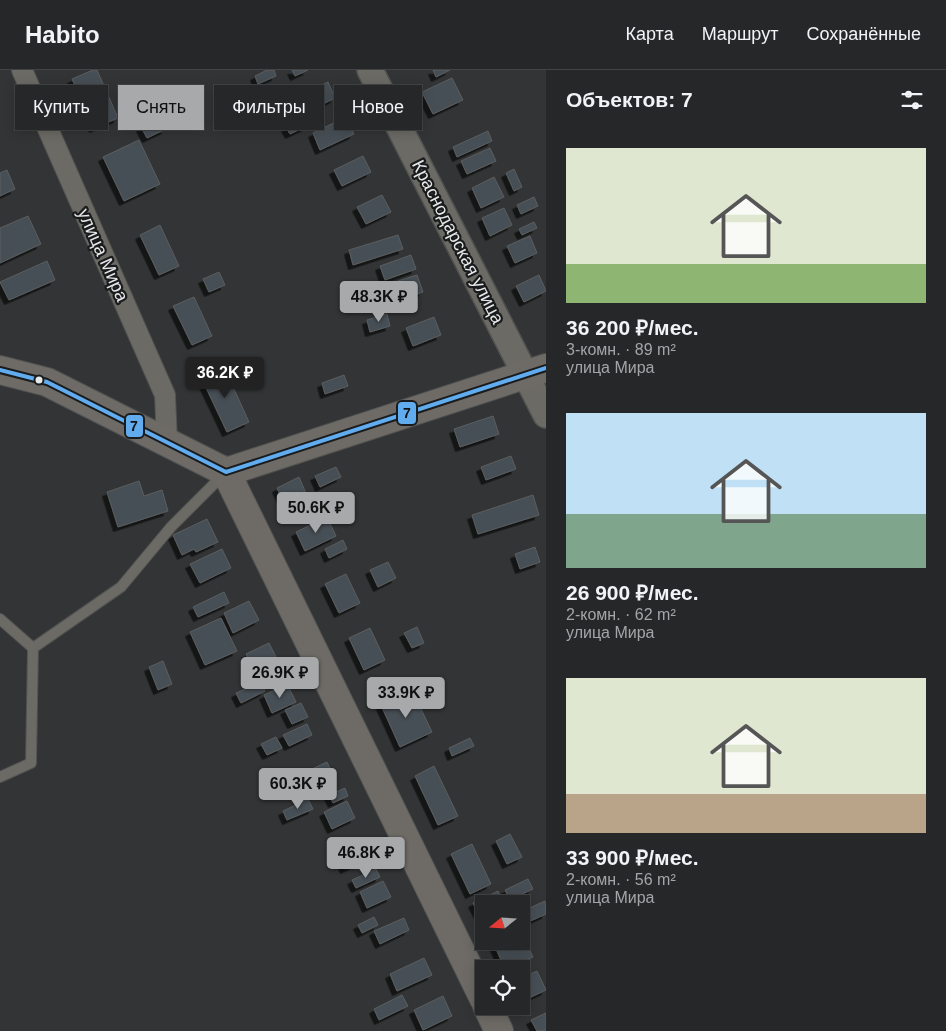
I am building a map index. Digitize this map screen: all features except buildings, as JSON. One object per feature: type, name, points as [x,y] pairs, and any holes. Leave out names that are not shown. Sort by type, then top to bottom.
[{"type":"main road","points":[[0,370],[47,382],[226,472],[475,981]]},
{"type":"main road","points":[[226,472],[536,372]]},
{"type":"main road","points":[[491,1015],[499,1031]]},
{"type":"street","name":"улица Мира","points":[[22,70],[165,395],[167,443]]},
{"type":"street","name":"Краснодарская улица","points":[[370,70],[536,372],[546,415]]},
{"type":"lane","points":[[33,648],[121,587],[170,527],[226,472]]},
{"type":"lane","points":[[0,619],[33,648],[31,763],[0,778]]},
{"type":"transit line","name":"7","points":[[0,370],[47,382],[226,472],[546,368]]}]
